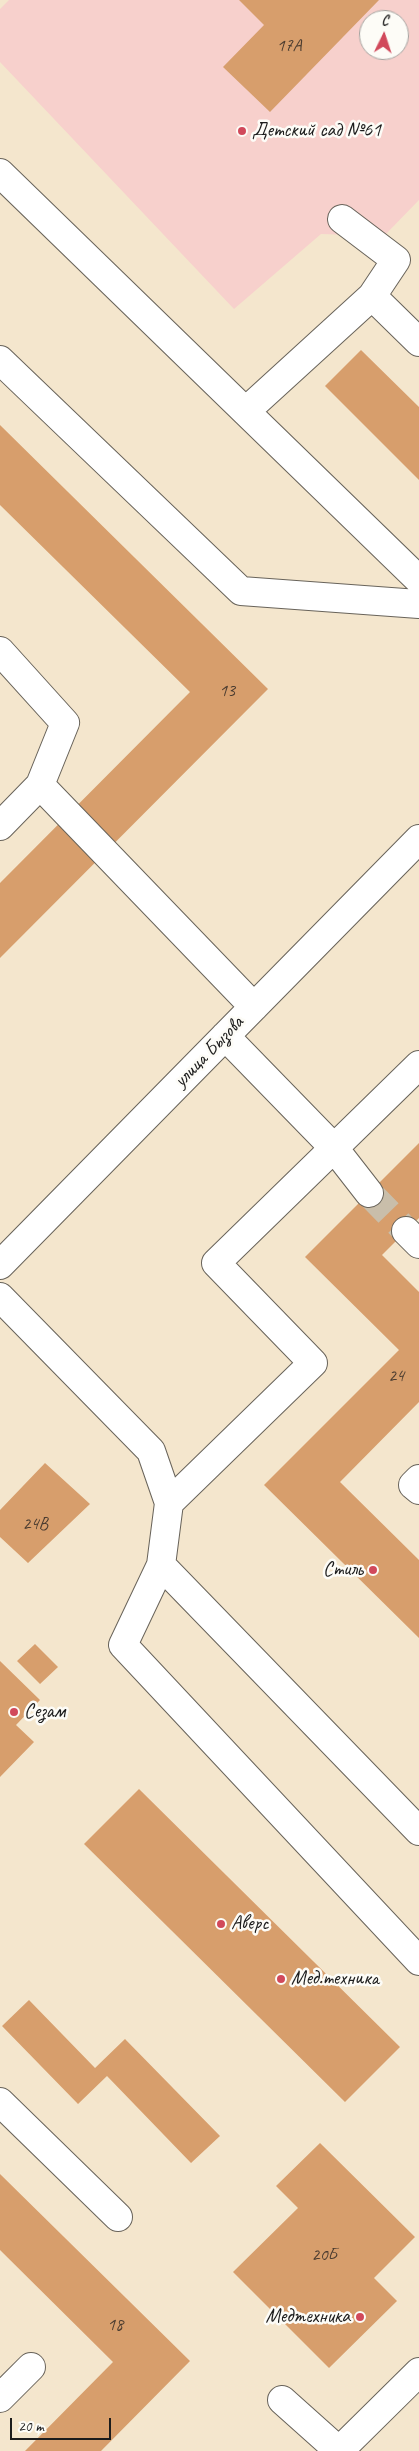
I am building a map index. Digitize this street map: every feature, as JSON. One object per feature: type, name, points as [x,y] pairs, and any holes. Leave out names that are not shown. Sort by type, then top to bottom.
[{"type":"street","points":[[0,173],[419,580]]},
{"type":"street","points":[[246,412],[372,296],[396,260],[342,219]]},
{"type":"street","points":[[372,296],[419,342]]},
{"type":"street","points":[[0,360],[240,591],[419,604]]},
{"type":"street","points":[[0,651],[64,723],[40,785],[0,826]]},
{"type":"street","points":[[40,785],[254,1007]]},
{"type":"street","name":"улица Бызова","points":[[0,1265],[419,839]]},
{"type":"street","points":[[225,1036],[334,1148],[369,1193]]},
{"type":"street","points":[[169,1503],[313,1362],[216,1263],[419,1065]]},
{"type":"street","points":[[0,1297],[151,1452],[169,1503],[161,1565],[123,1646],[419,1960]]},
{"type":"street","points":[[419,1479],[413,1484],[419,1490]]},
{"type":"street","points":[[161,1565],[419,1831]]},
{"type":"street","points":[[0,2102],[118,2217]]},
{"type":"street","points":[[0,2398],[31,2367]]},
{"type":"street","points":[[282,2400],[339,2451],[419,2372]]},
{"type":"shaded area","name":"Детский сад №61","points":[[9,0],[419,0],[419,200],[384,236],[321,234],[234,309],[0,62],[0,9]]},
{"type":"building","points":[[239,0],[379,0],[369,10],[359,10],[359,21],[270,112],[223,67],[264,25]]},
{"type":"building","points":[[361,350],[419,407],[419,480],[325,386]]},
{"type":"building","points":[[0,425],[268,689],[0,958],[0,883],[190,692],[0,505]]},
{"type":"building","points":[[419,1143],[419,1218],[382,1255],[419,1292],[419,1402],[340,1482],[419,1560],[419,1638],[264,1485],[399,1350],[305,1257]]},
{"type":"building","points":[[45,1463],[90,1504],[28,1563],[0,1537],[0,1510]]},
{"type":"building","points":[[35,1644],[58,1667],[40,1684],[17,1661]]},
{"type":"building","name":"Сезам","points":[[0,1661],[40,1700],[16,1725],[34,1742],[0,1777]]},
{"type":"building","points":[[139,1789],[400,2047],[345,2102],[84,1844]]},
{"type":"building","points":[[29,2000],[95,2068],[125,2039],[220,2136],[191,2163],[107,2076],[78,2104],[2,2026]]},
{"type":"building","points":[[320,2143],[415,2237],[374,2278],[397,2301],[329,2368],[233,2272],[298,2208],[276,2186]]},
{"type":"building","points":[[0,2174],[190,2361],[101,2451],[25,2451],[113,2362],[0,2250]]},
{"type":"tunnel","points":[[369,1193],[406,1231]]},
{"type":"place","name":"Детский сад №61","points":[[242,131]]},
{"type":"place","name":"Стиль","points":[[373,1570]]},
{"type":"place","name":"Сезам","points":[[14,1712]]},
{"type":"place","name":"Аверс","points":[[221,1924]]},
{"type":"place","name":"Мед.техника","points":[[281,1979]]},
{"type":"place","name":"Медтехника","points":[[360,2317]]}]
